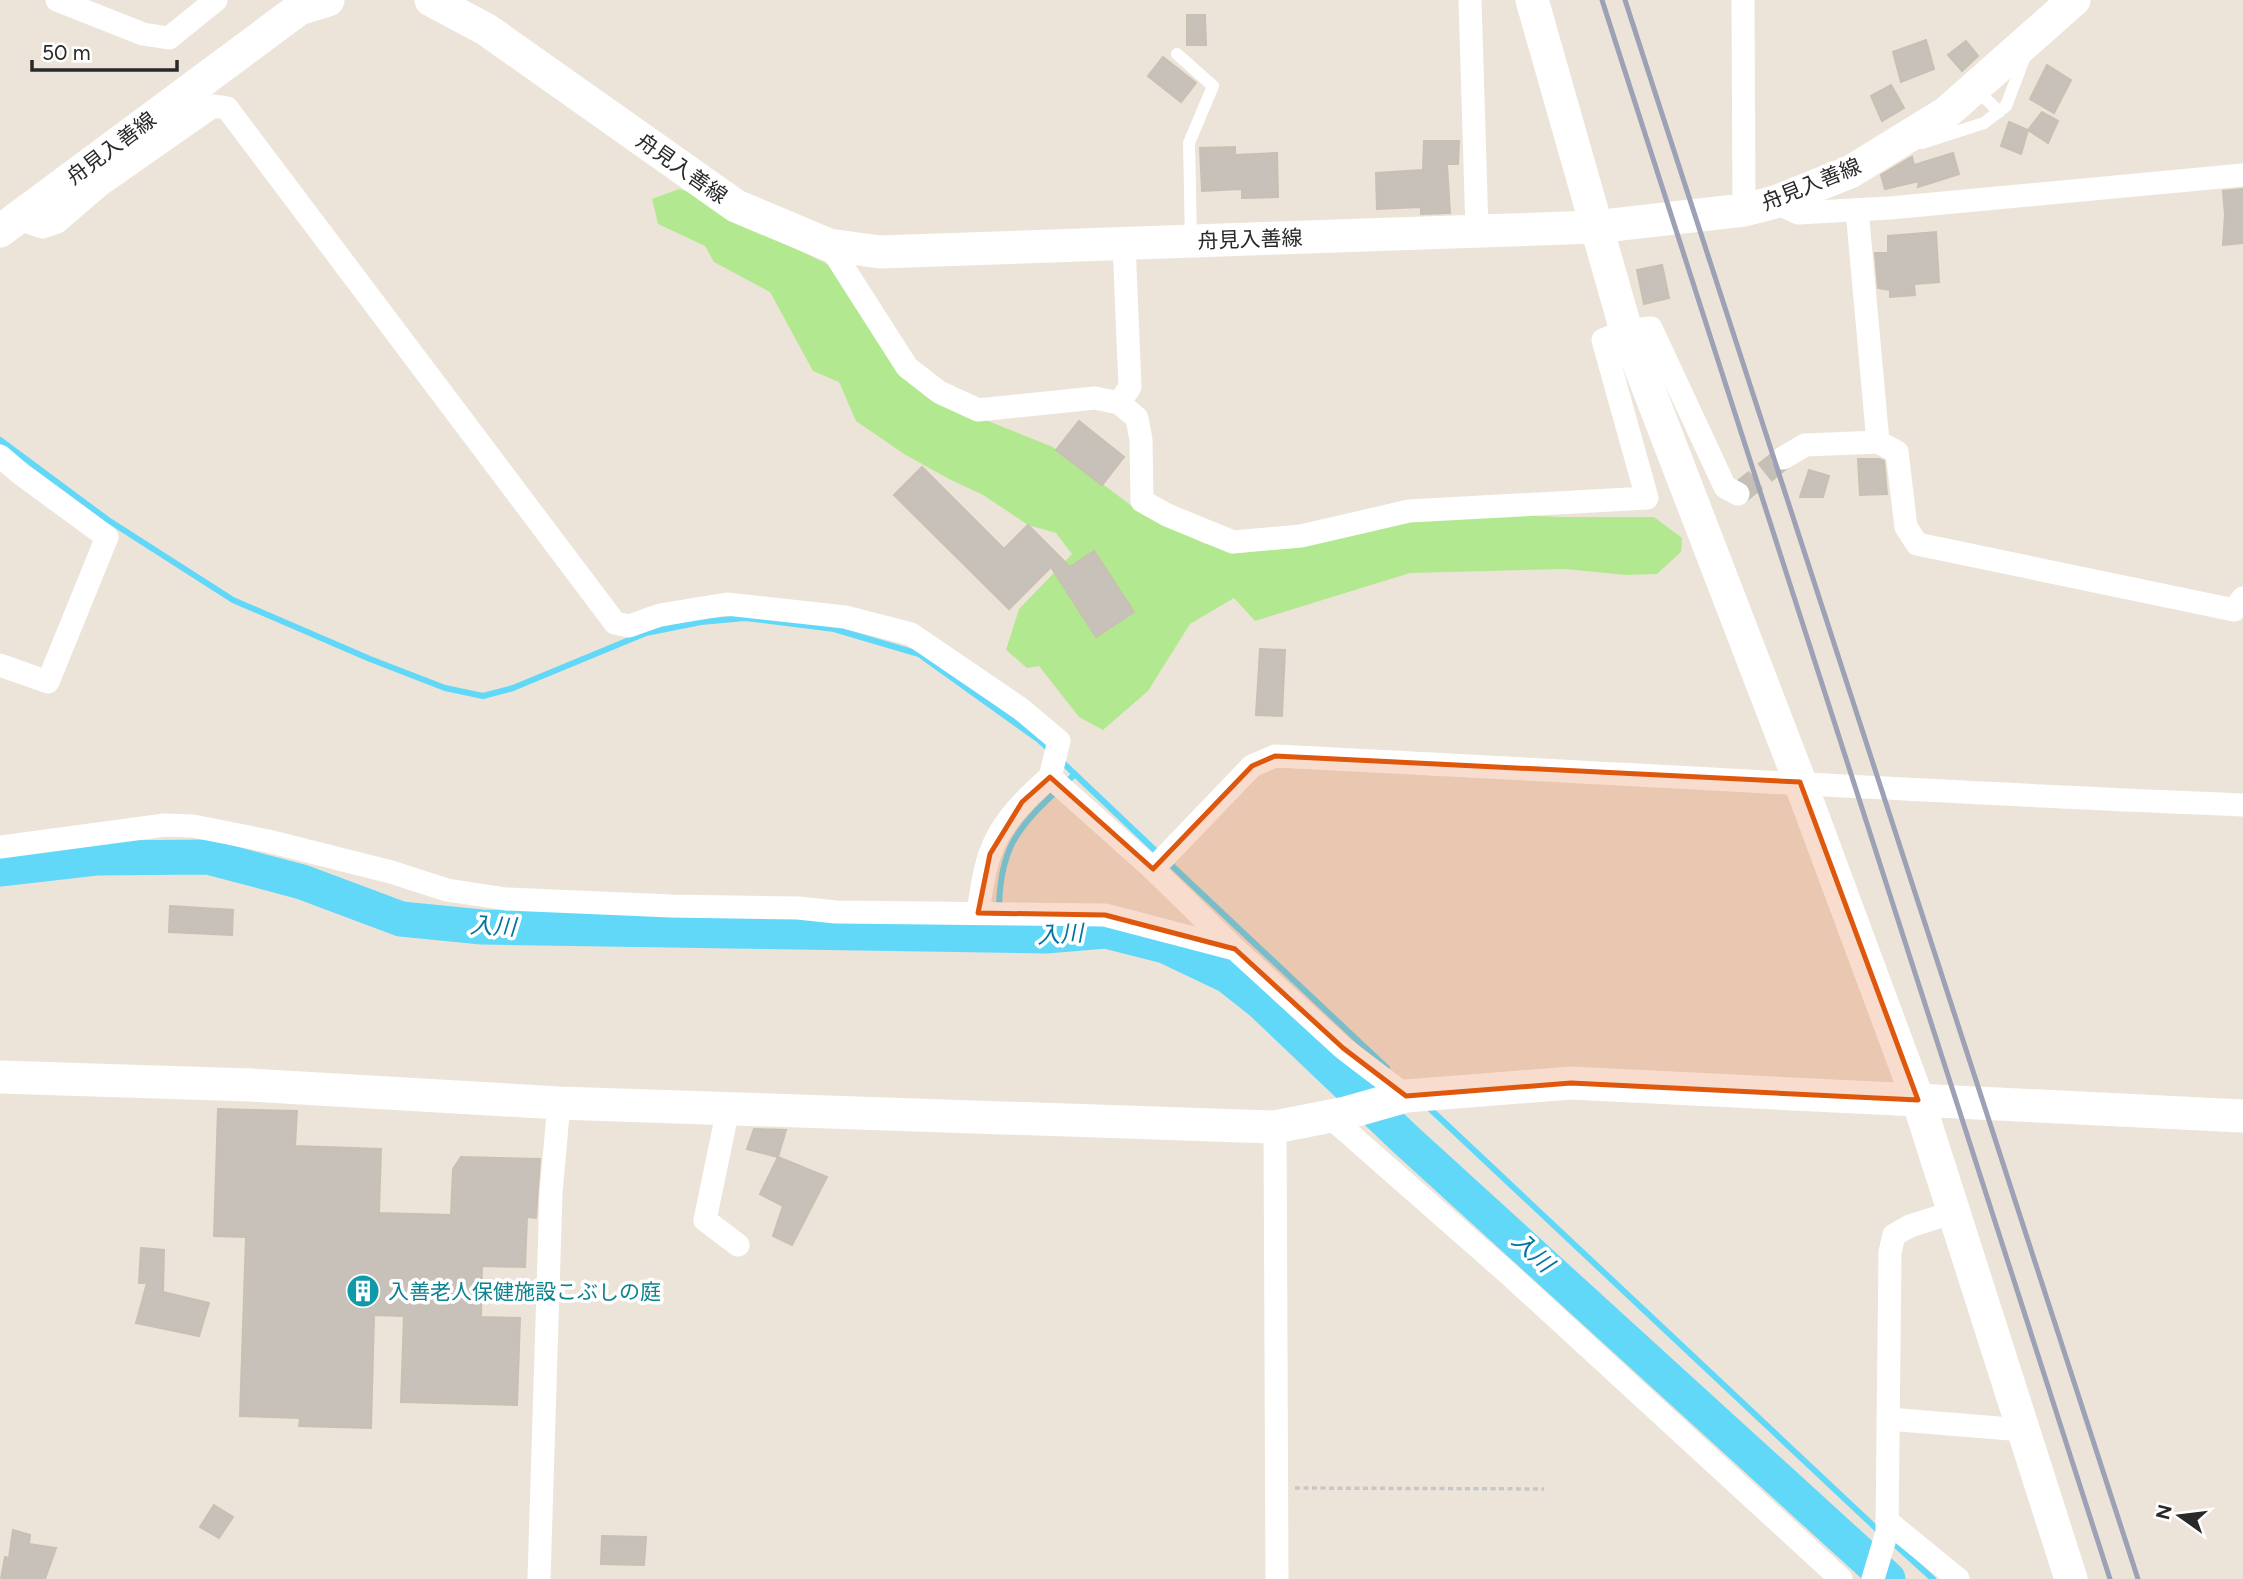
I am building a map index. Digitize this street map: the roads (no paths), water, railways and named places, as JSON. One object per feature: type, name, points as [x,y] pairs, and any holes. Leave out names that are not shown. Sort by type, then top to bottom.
[{"type":"street","points":[[57,0],[144,34],[169,37],[216,0]]},
{"type":"street","name":"舟見入善線","points":[[8,225],[299,9],[328,0]]},
{"type":"street","name":"舟見入善線","points":[[430,0],[487,30],[736,206],[829,245],[880,252],[1595,227],[1760,206],[1850,172],[1946,113],[2074,0]]},
{"type":"street","points":[[1470,0],[1477,230]]},
{"type":"street","points":[[1532,0],[1626,330],[1919,1100],[2071,1579]]},
{"type":"street","points":[[1743,0],[1760,206],[1798,213],[1857,210],[2243,175]]},
{"type":"street","points":[[8,225],[42,227],[57,222],[100,185],[213,106],[227,107],[615,623],[629,626],[660,615],[727,604],[845,617],[911,634],[1021,709],[1059,741],[1049,777],[1022,802],[1003,827],[990,854],[978,913]]},
{"type":"street","points":[[1857,210],[1878,442]]},
{"type":"street","points":[[1119,403],[1130,387],[1124,243]]},
{"type":"street","points":[[829,245],[907,367],[939,392],[978,410],[1095,398],[1119,403],[1137,418],[1141,440],[1142,501],[1167,515],[1233,542],[1301,536],[1409,511],[1647,498],[1603,340],[1626,330],[1651,328],[1725,487],[1738,494]]},
{"type":"street","points":[[1783,458],[1805,445],[1878,442],[1896,452],[1906,527],[1917,544],[2234,610],[2243,598]]},
{"type":"street","points":[[0,456],[107,537],[48,682],[0,665]]},
{"type":"street","points":[[1153,869],[1252,766],[1275,756],[1800,782],[1929,792],[2243,805]]},
{"type":"street","points":[[1049,777],[1153,869],[1235,949],[1399,1098]]},
{"type":"street","points":[[0,847],[165,825],[193,827],[317,853],[447,890],[506,899],[798,908],[836,912],[1105,915],[1235,949]]},
{"type":"street","points":[[0,1077],[250,1085],[559,1103],[1275,1127],[1338,1115],[1399,1098],[1571,1083],[2243,1115]]},
{"type":"street","points":[[539,1579],[551,1193],[559,1103]]},
{"type":"street","points":[[728,1109],[705,1220],[738,1245]]},
{"type":"street","points":[[1338,1115],[1841,1579]]},
{"type":"street","points":[[1275,1127],[1277,1579]]},
{"type":"street","points":[[1873,1579],[1887,1526],[1890,1252],[1894,1235],[1910,1226],[1954,1212]]},
{"type":"street","points":[[1888,1419],[2023,1430]]},
{"type":"street","points":[[1887,1526],[1958,1579]]},
{"type":"lane","points":[[1875,156],[1984,123],[1999,112],[2006,106],[2033,36]]},
{"type":"lane","points":[[1177,54],[1213,86],[1189,144],[1191,241]]},
{"type":"lane","points":[[1975,88],[1999,112]]},
{"type":"waterway","points":[[0,440],[108,520],[233,600],[445,688],[483,696],[513,688],[646,633],[701,622],[745,618],[834,629],[919,654],[1051,751]]},
{"type":"waterway","points":[[1059,759],[1160,855]]},
{"type":"waterway","points":[[998,935],[1001,880],[1010,848],[1030,817],[1075,774]]},
{"type":"waterway","name":"入川","points":[[0,869],[96,858],[208,857],[302,882],[401,919],[482,927],[1046,936],[1106,931],[1165,946],[1228,976],[1261,1002],[1405,1139],[1888,1579]]},
{"type":"waterway","points":[[1168,862],[1387,1068]]},
{"type":"waterway","points":[[1428,1107],[1879,1531]]},
{"type":"waterway","points":[[1890,1540],[1933,1579]]},
{"type":"tunnel","points":[[1738,494],[1783,458]]},
{"type":"railway","points":[[1602,0],[2110,1579]]},
{"type":"railway","points":[[1625,0],[2138,1579]]},
{"type":"place","name":"入善老人保健施設こぶしの庭","points":[[363,1291]]}]
